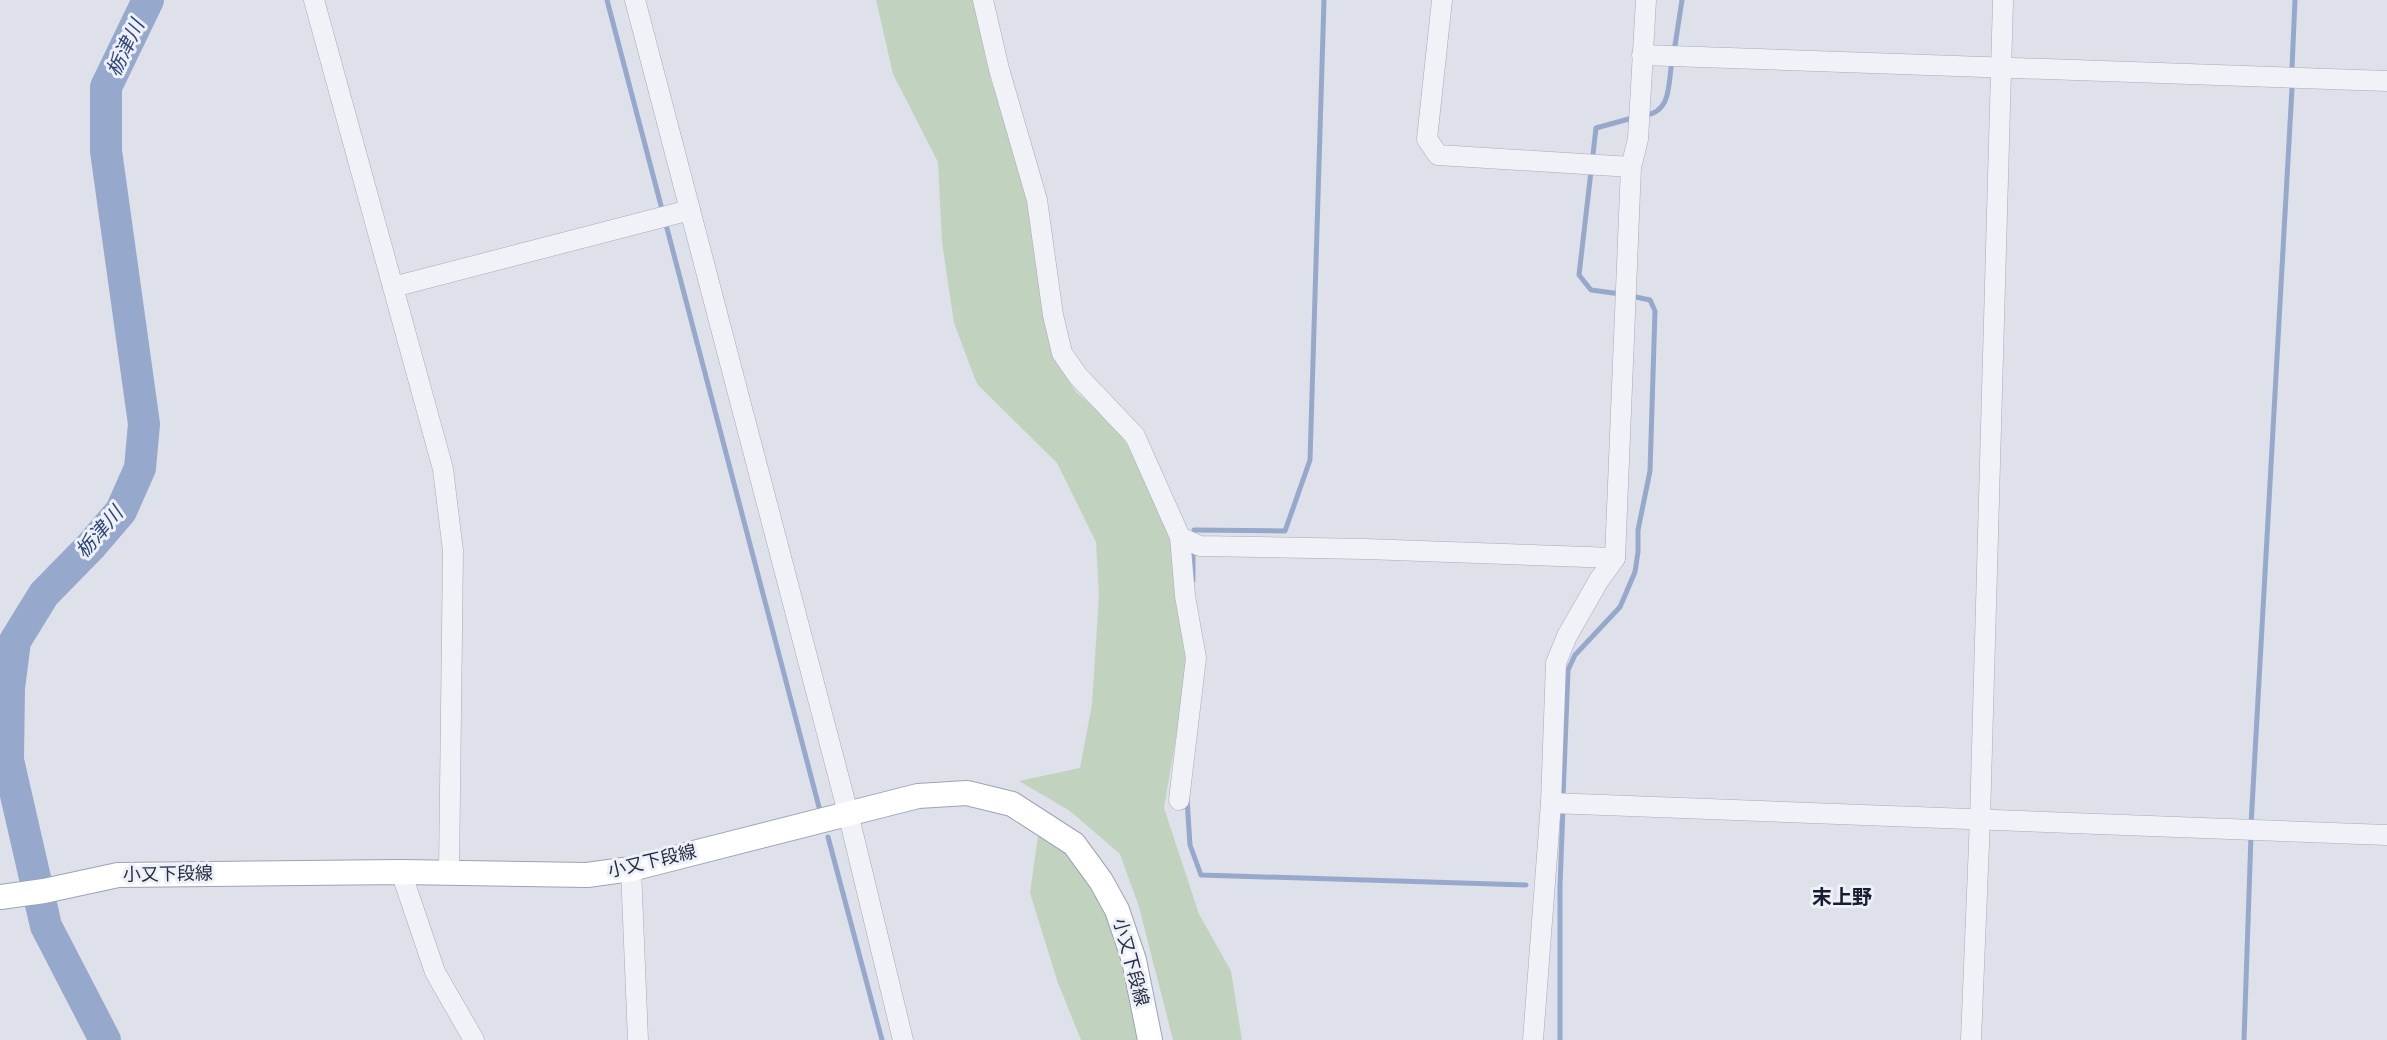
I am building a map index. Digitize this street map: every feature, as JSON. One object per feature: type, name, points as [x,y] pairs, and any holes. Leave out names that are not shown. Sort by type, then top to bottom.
[{"type":"main road","name":"小又下段線","points":[[4,897],[44,891],[118,874],[449,872],[586,874],[631,870],[918,796],[967,793],[1012,804],[1074,844],[1101,881],[1117,910],[1134,960],[1150,1040]]},
{"type":"street","points":[[315,0],[443,468],[450,512],[453,551],[449,872]]},
{"type":"street","points":[[635,0],[848,813],[903,1040]]},
{"type":"street","points":[[983,0],[999,69],[1037,200],[1053,315],[1062,353],[1078,376],[1135,436],[1180,537],[1185,597],[1196,658],[1179,800]]},
{"type":"street","points":[[1442,0],[1427,140],[1438,155],[1631,167]]},
{"type":"street","points":[[1533,1040],[1551,803],[1556,663],[1599,580],[1615,558],[1631,167],[1638,139],[1646,0]]},
{"type":"street","points":[[1971,1040],[1980,819],[2003,0]]},
{"type":"street","points":[[1642,55],[2387,81]]},
{"type":"street","points":[[393,287],[690,210]]},
{"type":"street","points":[[1180,537],[1200,546],[1615,558]]},
{"type":"street","points":[[1551,803],[2387,835]]},
{"type":"street","points":[[631,870],[638,1040]]},
{"type":"street","points":[[401,872],[435,972],[474,1040]]},
{"type":"green space","points":[[876,0],[973,0],[991,81],[1017,151],[1032,209],[1041,303],[1052,355],[1076,392],[1118,427],[1154,499],[1173,548],[1189,661],[1164,808],[1199,914],[1231,971],[1242,1040],[1173,1040],[1139,907],[1120,854],[1070,811],[1019,781],[1080,768],[1092,704],[1099,595],[1096,542],[1057,463],[978,385],[975,379],[954,323],[942,242],[938,162],[893,74]]},
{"type":"green space","points":[[1038,836],[1073,858],[1087,875],[1098,896],[1117,944],[1141,1040],[1081,1040],[1058,983],[1030,893]]},
{"type":"waterway","name":"栃津川","points":[[105,1040],[46,926],[8,760],[9,688],[15,641],[44,594],[91,546],[121,511],[140,468],[144,424],[106,151],[106,87],[148,0]]},
{"type":"waterway","points":[[607,0],[819,807]]},
{"type":"waterway","points":[[1194,530],[1285,531],[1310,460],[1324,0]]},
{"type":"waterway","points":[[1674,52],[1682,0]]},
{"type":"waterway","points":[[2292,68],[2295,0]]},
{"type":"waterway","points":[[1645,115],[1654,113],[1664,102],[1669,87],[1672,61]]},
{"type":"waterway","points":[[2251,825],[2292,88]]},
{"type":"waterway","points":[[1621,294],[1591,290],[1579,275],[1596,128],[1636,117]]},
{"type":"waterway","points":[[1563,798],[1568,670],[1575,655],[1620,607],[1635,572],[1638,530],[1650,471],[1655,311],[1650,300],[1631,296]]},
{"type":"waterway","points":[[1193,551],[1193,580]]},
{"type":"waterway","points":[[1187,799],[1190,845],[1201,875],[1526,885]]},
{"type":"waterway","points":[[1560,1040],[1560,886],[1563,808]]},
{"type":"waterway","points":[[2244,1040],[2251,835]]},
{"type":"waterway","points":[[828,837],[882,1040]]},
{"type":"district","name":"末上野","points":[[1842,897]]}]
